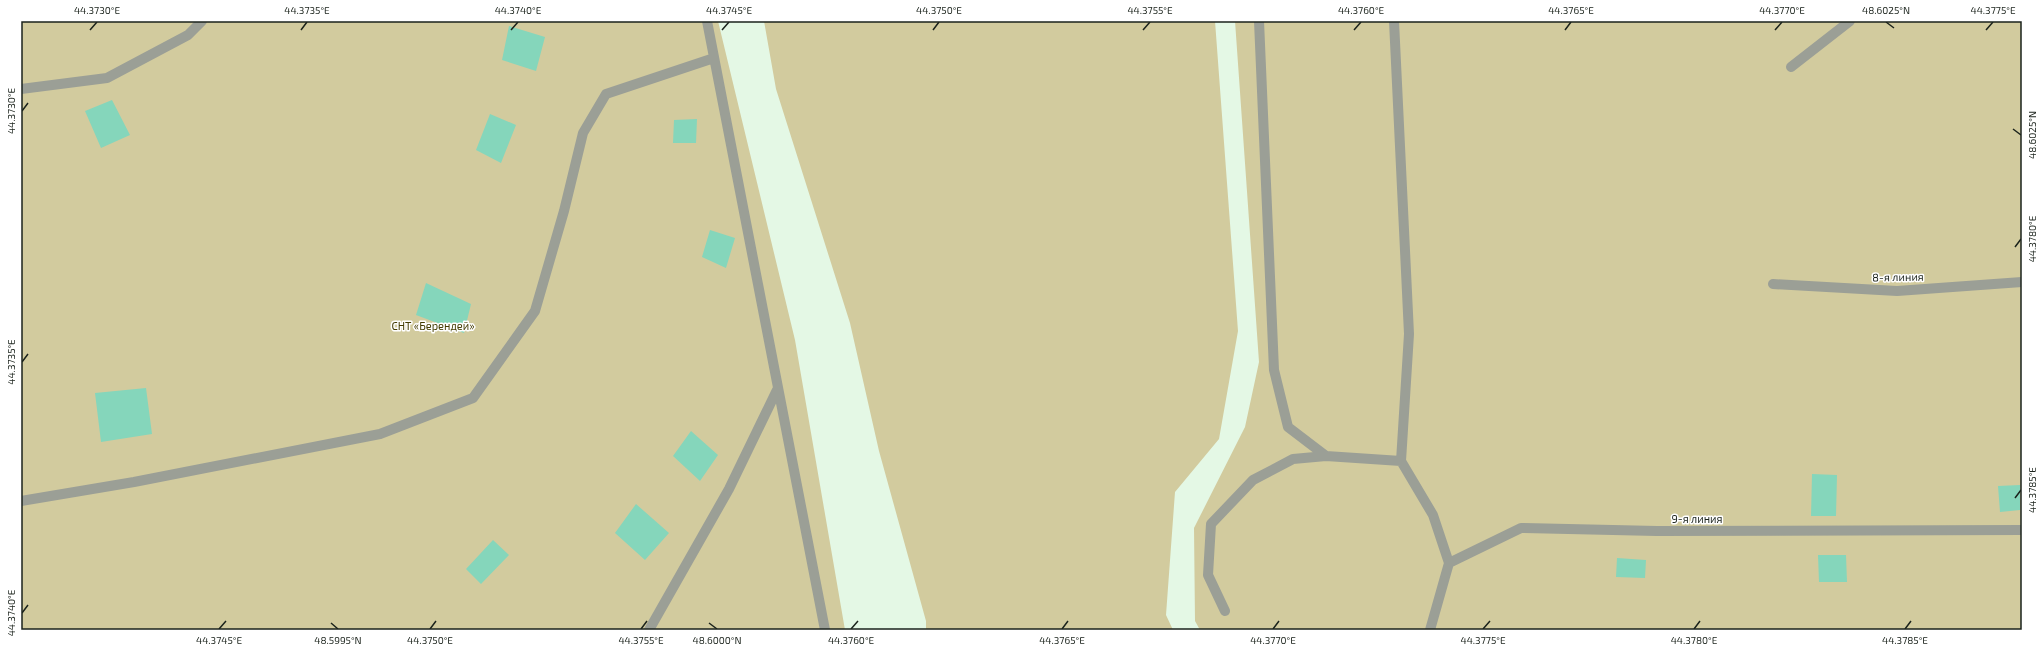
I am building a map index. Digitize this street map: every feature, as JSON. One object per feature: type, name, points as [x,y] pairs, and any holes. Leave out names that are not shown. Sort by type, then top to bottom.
[{"type":"lane","points":[[21,89],[107,78],[188,35],[202,21]]},
{"type":"lane","points":[[707,21],[777,390],[825,630]]},
{"type":"lane","points":[[1259,21],[1274,370],[1288,427],[1326,456]]},
{"type":"lane","points":[[1394,21],[1409,334],[1401,461],[1433,515],[1448,563],[1430,630]]},
{"type":"lane","points":[[1791,67],[1850,21]]},
{"type":"lane","points":[[21,501],[134,482],[380,434],[473,398],[535,311],[564,211],[583,133],[606,94],[714,58]]},
{"type":"lane","name":"8-я линия","points":[[1773,284],[1897,291],[2022,282]]},
{"type":"lane","points":[[649,630],[729,489],[777,390]]},
{"type":"lane","points":[[1225,611],[1208,575],[1211,524],[1253,480],[1293,459],[1326,456],[1401,461]]},
{"type":"lane","name":"9-я линия","points":[[1448,563],[1521,528],[1657,531],[2022,530]]},
{"type":"green space","name":"СНТ «Берендей»","points":[[21,21],[718,21],[795,340],[845,630],[21,630]]},
{"type":"green space","points":[[764,21],[1215,21],[1238,331],[1219,439],[1175,492],[1166,615],[1173,630],[926,630],[926,621],[879,451],[850,323],[776,89]]},
{"type":"green space","points":[[1235,21],[2022,21],[2022,630],[1200,630],[1195,621],[1194,528],[1245,427],[1259,362]]},
{"type":"building","points":[[509,26],[545,37],[536,71],[502,60]]},
{"type":"building","points":[[112,100],[130,135],[101,148],[85,111]]},
{"type":"building","points":[[490,114],[516,125],[501,163],[476,150]]},
{"type":"building","points":[[697,119],[696,143],[673,143],[674,120]]},
{"type":"building","points":[[710,230],[735,238],[726,268],[702,257]]},
{"type":"building","points":[[426,283],[471,304],[464,333],[416,315]]},
{"type":"building","points":[[146,388],[152,434],[101,442],[95,393]]},
{"type":"building","points":[[691,431],[718,455],[700,481],[673,456]]},
{"type":"building","points":[[1812,474],[1837,475],[1836,516],[1811,516]]},
{"type":"building","points":[[2020,485],[2020,510],[2000,512],[1998,486]]},
{"type":"building","points":[[636,504],[669,533],[645,560],[615,533]]},
{"type":"building","points":[[493,540],[509,555],[481,584],[466,569]]},
{"type":"building","points":[[1818,555],[1846,555],[1847,582],[1819,582]]},
{"type":"building","points":[[1617,558],[1646,560],[1645,578],[1616,577]]}]
